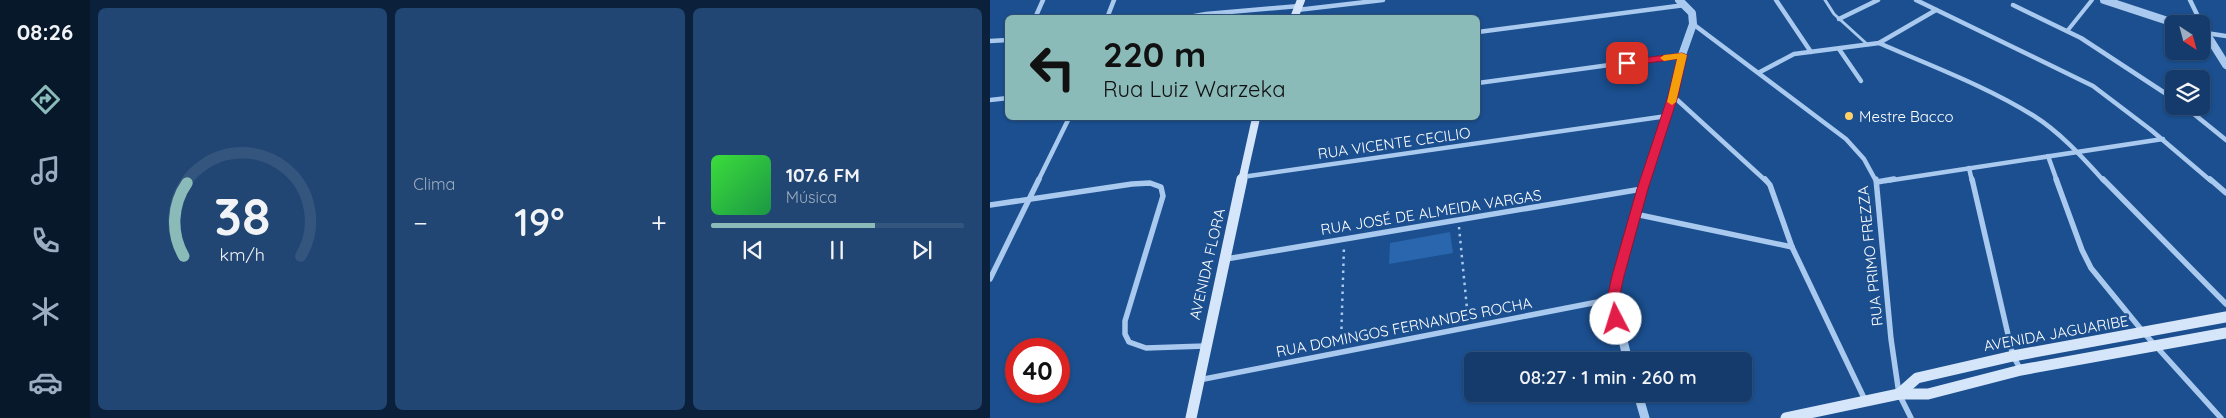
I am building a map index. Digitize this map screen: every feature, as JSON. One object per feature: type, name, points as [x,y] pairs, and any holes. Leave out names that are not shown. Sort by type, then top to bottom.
[{"type":"main road","name":"AVENIDA FLORA","points":[[1191,418],[1223,259],[1256,120]]},
{"type":"main road","name":"AVENIDA JAGUARIBE","points":[[1899,394],[1917,378],[2013,356],[2226,318]]},
{"type":"main road","name":"AVENIDA JAGUARIBE","points":[[1786,418],[1899,394],[1928,394],[2021,370],[2226,333]]},
{"type":"street","points":[[1037,15],[1042,0]]},
{"type":"street","points":[[1108,15],[1114,0]]},
{"type":"street","points":[[1200,15],[1383,0]]},
{"type":"street","points":[[1776,0],[1811,52]]},
{"type":"street","points":[[1838,19],[1878,0]]},
{"type":"street","points":[[1916,0],[2093,86],[2162,139],[2226,193]]},
{"type":"street","points":[[2068,30],[2092,0]]},
{"type":"street","points":[[2104,0],[2165,20]]},
{"type":"street","points":[[2190,0],[2196,15]]},
{"type":"street","points":[[1480,32],[1682,2],[1692,13],[1693,24],[1682,55],[1667,116],[1642,189],[1613,299],[1626,352]]},
{"type":"street","points":[[2013,5],[2068,30],[2165,93]]},
{"type":"street","points":[[1760,72],[1790,55],[1879,43],[1936,10]]},
{"type":"street","name":"RUA PRIMO FREZZA","points":[[1693,24],[1760,72],[1850,144],[1872,169],[1877,182],[1891,339],[1899,394],[1911,418]]},
{"type":"street","points":[[2210,34],[2226,36]]},
{"type":"street","points":[[990,41],[1005,40]]},
{"type":"street","points":[[2210,42],[2226,65]]},
{"type":"street","points":[[1879,43],[1991,92],[2025,110],[2077,151],[2126,204],[2226,304]]},
{"type":"street","points":[[1839,49],[1861,81]]},
{"type":"street","points":[[1480,83],[1682,55]]},
{"type":"street","points":[[1673,96],[1766,179],[1779,208],[1792,247],[1865,401]]},
{"type":"street","points":[[990,100],[1005,98]]},
{"type":"street","points":[[2195,115],[2226,140]]},
{"type":"street","name":"RUA VICENTE CECILIO","points":[[1242,177],[1667,116]]},
{"type":"street","points":[[990,279],[1068,120]]},
{"type":"street","points":[[1877,182],[2162,139]]},
{"type":"street","points":[[2048,156],[2087,260],[2095,273],[2144,333],[2221,418]]},
{"type":"street","points":[[1969,168],[2013,356],[2021,370]]},
{"type":"street","points":[[990,205],[1132,184],[1150,183],[1161,187],[1163,192],[1162,202],[1125,321],[1125,334],[1129,342],[1146,348],[1205,346]]},
{"type":"street","name":"RUA JOSÉ DE ALMEIDA VARGAS","points":[[1223,259],[1642,189]]},
{"type":"street","points":[[1635,214],[1792,247]]},
{"type":"street","name":"RUA DOMINGOS FERNANDES ROCHA","points":[[1199,380],[1613,299]]},
{"type":"street","points":[[1640,402],[1645,418]]},
{"type":"lane","points":[[1825,0],[1838,19],[1868,45]]},
{"type":"path","points":[[1458,221],[1469,327]]},
{"type":"path","points":[[1341,352],[1344,239]]},
{"type":"building","points":[[1450,232],[1453,253],[1389,264],[1390,243]]},
{"type":"slow traffic","points":[[1664,58],[1682,55],[1672,102]]},
{"type":"place","name":"Mestre Bacco","points":[[1849,116]]},
{"type":"route","points":[[1616,319],[1613,299],[1618,276],[1642,189],[1673,96],[1682,55],[1627,63]]}]
